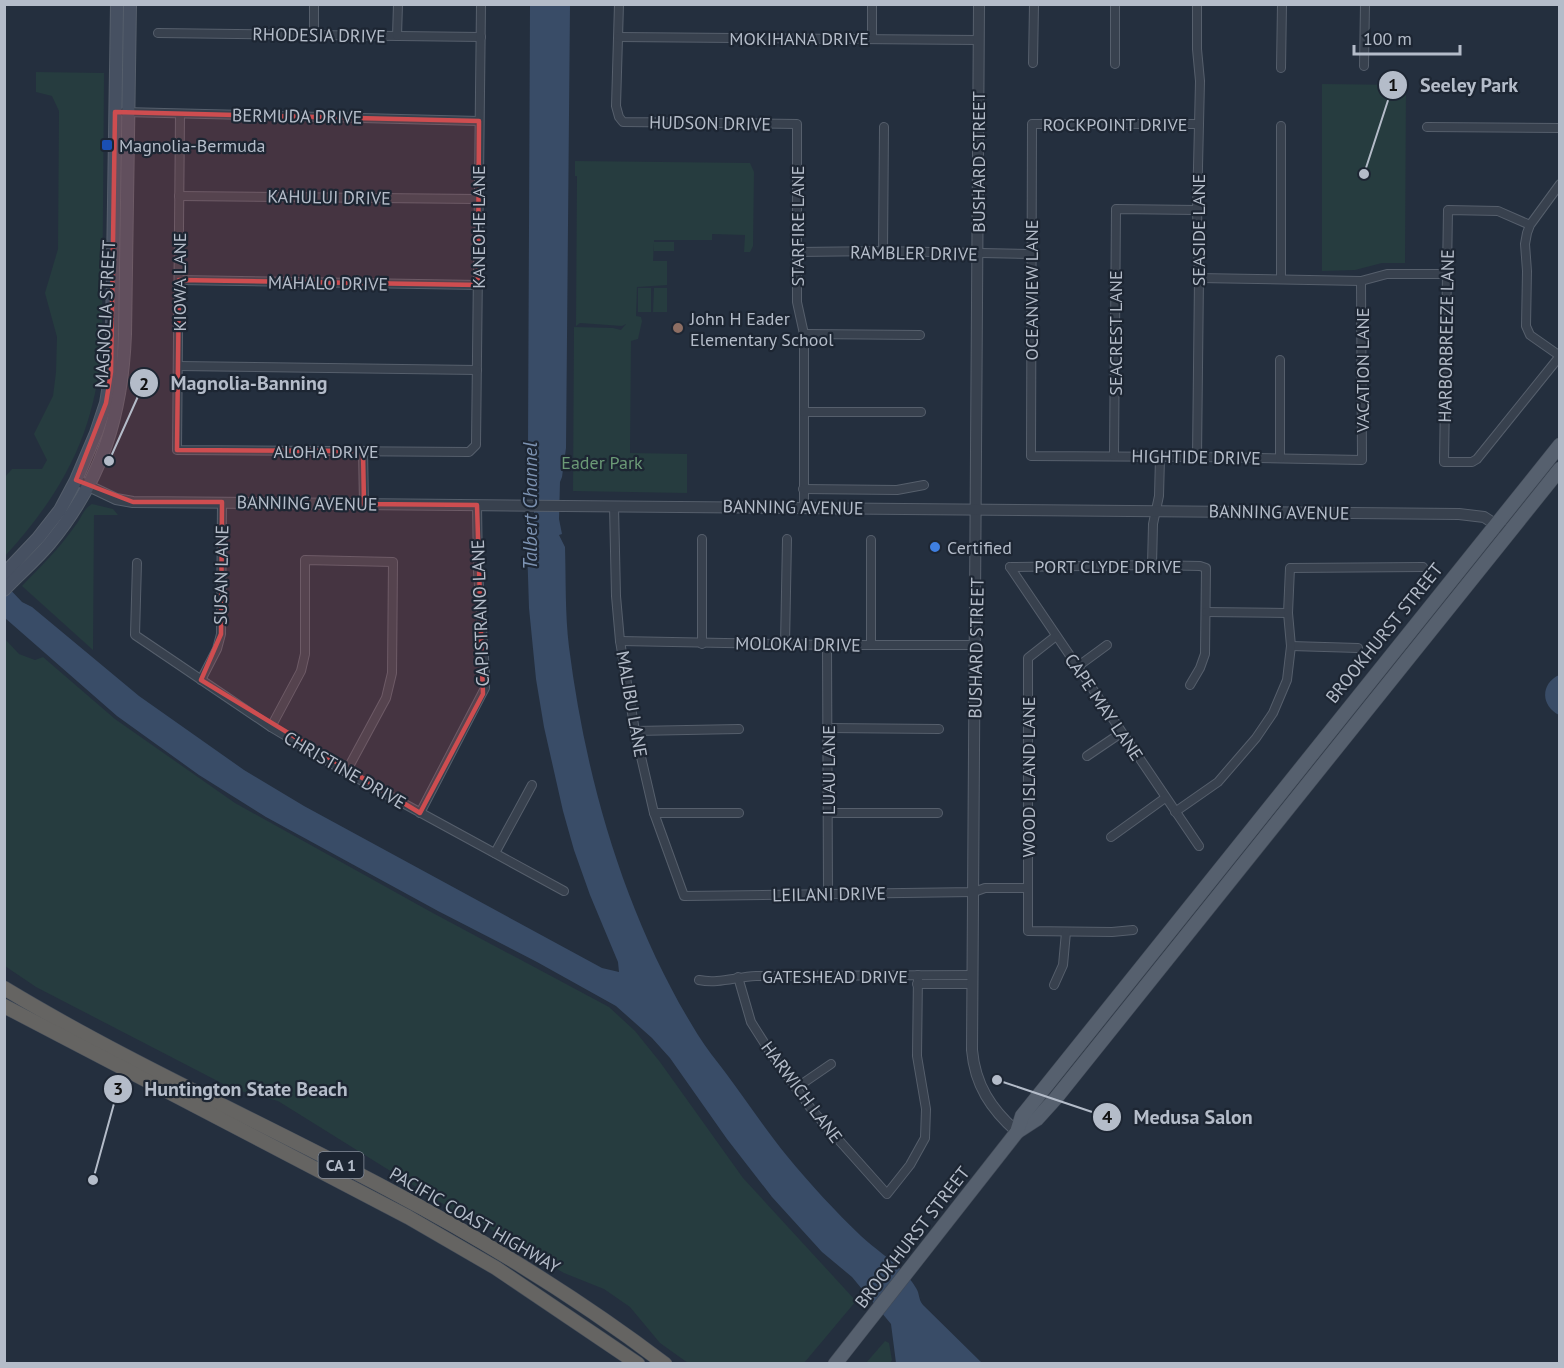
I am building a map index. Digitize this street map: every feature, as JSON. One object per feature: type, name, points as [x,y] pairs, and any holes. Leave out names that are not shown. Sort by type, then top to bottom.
[{"type":"highway","name":"PACIFIC COAST HIGHWAY","points":[[4,987],[81,1032],[436,1216],[577,1301],[665,1364]]},
{"type":"highway","name":"PACIFIC COAST HIGHWAY","points":[[4,1006],[448,1239],[551,1304],[638,1364]]},
{"type":"main road","name":"MAGNOLIA STREET","points":[[4,590],[9,574],[60,510],[76,480],[106,403],[111,372],[117,4]]},
{"type":"main road","name":"MAGNOLIA STREET","points":[[9,574],[48,546],[70,518],[89,487],[119,401],[123,374],[130,4]]},
{"type":"main road","name":"BROOKHURST STREET","points":[[835,1364],[1017,1132],[1022,1116],[1560,445]]},
{"type":"main road","points":[[1542,491],[1545,473],[1560,455]]},
{"type":"main road","name":"BROOKHURST STREET","points":[[1017,1132],[1030,1125],[1051,1104],[1560,469]]},
{"type":"main road","points":[[1239,846],[1251,856]]},
{"type":"street","points":[[314,4],[314,34]]},
{"type":"street","points":[[398,4],[398,36]]},
{"type":"street","name":"KANEOHE LANE","points":[[474,449],[476,445],[481,4]]},
{"type":"street","points":[[619,4],[619,37]]},
{"type":"street","points":[[872,4],[872,38]]},
{"type":"street","name":"BUSHARD STREET","points":[[978,4],[977,510],[972,1050],[978,1081],[985,1096],[1000,1117],[1017,1132]]},
{"type":"street","points":[[1033,63],[1034,4]]},
{"type":"street","points":[[1115,4],[1115,64]]},
{"type":"street","name":"SEASIDE LANE","points":[[1197,4],[1199,124],[1197,457]]},
{"type":"street","points":[[1281,68],[1282,4]]},
{"type":"street","points":[[1364,66],[1365,4]]},
{"type":"street","name":"RHODESIA DRIVE","points":[[158,33],[481,37]]},
{"type":"street","name":"MOKIHANA DRIVE","points":[[619,37],[978,40]]},
{"type":"street","name":"HUDSON DRIVE","points":[[619,37],[616,106],[623,122],[797,124]]},
{"type":"street","name":"BERMUDA DRIVE","points":[[115,112],[479,121]]},
{"type":"street","name":"KIOWA LANE","points":[[177,450],[180,115]]},
{"type":"street","name":"STARFIRE LANE","points":[[797,124],[797,302],[804,334],[804,507]]},
{"type":"street","name":"ROCKPOINT DRIVE","points":[[1032,124],[1199,124]]},
{"type":"street","name":"OCEANVIEW LANE","points":[[1031,456],[1032,124]]},
{"type":"street","points":[[1281,126],[1281,279]]},
{"type":"street","points":[[883,251],[884,127]]},
{"type":"street","points":[[1427,127],[1560,129]]},
{"type":"street","points":[[1560,184],[1530,225],[1525,244],[1526,326],[1530,335],[1560,356]]},
{"type":"street","name":"KAHULUI DRIVE","points":[[179,195],[478,199]]},
{"type":"street","name":"SEACREST LANE","points":[[1114,456],[1116,208],[1197,210]]},
{"type":"street","name":"HARBORBREEZE LANE","points":[[1530,225],[1498,211],[1448,210],[1444,462],[1472,462],[1476,459],[1560,356]]},
{"type":"street","name":"RAMBLER DRIVE","points":[[797,252],[1032,254]]},
{"type":"street","points":[[1199,278],[1361,281],[1387,274],[1446,274]]},
{"type":"street","name":"MAHALO DRIVE","points":[[179,280],[478,285]]},
{"type":"street","name":"VACATION LANE","points":[[1361,281],[1362,460]]},
{"type":"street","points":[[804,334],[920,335]]},
{"type":"street","points":[[1280,360],[1280,458]]},
{"type":"street","points":[[178,366],[477,370]]},
{"type":"street","points":[[804,412],[921,412]]},
{"type":"street","name":"ALOHA DRIVE","points":[[177,450],[469,452],[474,449]]},
{"type":"street","points":[[363,451],[364,504]]},
{"type":"street","name":"HIGHTIDE DRIVE","points":[[1031,456],[1362,460]]},
{"type":"street","points":[[1152,564],[1153,524],[1159,496],[1160,457]]},
{"type":"street","name":"BANNING AVENUE","points":[[76,480],[117,499],[133,502],[1460,514],[1484,517],[1509,533]]},
{"type":"street","name":"BANNING AVENUE","points":[[804,489],[897,490],[924,485]]},
{"type":"street","name":"SUSAN LANE","points":[[201,680],[217,649],[221,633],[222,502]]},
{"type":"street","name":"CAPISTRANO LANE","points":[[420,813],[485,688],[478,572],[477,505]]},
{"type":"street","name":"MALIBU LANE","points":[[614,506],[616,596],[620,641],[634,731],[654,813],[684,896]]},
{"type":"street","points":[[702,539],[702,644]]},
{"type":"street","points":[[785,644],[787,539]]},
{"type":"street","points":[[871,540],[871,645]]},
{"type":"street","points":[[271,727],[301,670],[305,654],[305,560],[393,562],[392,673],[387,698],[346,772]]},
{"type":"street","name":"CHRISTINE DRIVE","points":[[137,563],[135,635],[271,727],[346,772],[564,891]]},
{"type":"street","name":"PORT CLYDE DRIVE","points":[[1010,567],[1152,564],[1200,566],[1206,568],[1206,612]]},
{"type":"street","name":"CAPE MAY LANE","points":[[1010,567],[1199,846]]},
{"type":"street","points":[[1175,812],[1218,782],[1256,738],[1273,713],[1287,680],[1291,646],[1288,613],[1290,568],[1423,567]]},
{"type":"street","points":[[1190,685],[1200,668],[1204,654],[1206,612],[1288,613]]},
{"type":"street","name":"WOOD ISLAND LANE","points":[[1056,636],[1028,658],[1028,931],[1066,932]]},
{"type":"street","name":"MOLOKAI DRIVE","points":[[620,641],[702,644],[976,645]]},
{"type":"street","name":"LUAU LANE","points":[[827,645],[828,894]]},
{"type":"street","points":[[1077,667],[1107,645]]},
{"type":"street","points":[[1291,646],[1358,648]]},
{"type":"street","points":[[827,728],[939,729]]},
{"type":"street","points":[[634,731],[740,729]]},
{"type":"street","points":[[1087,756],[1121,733]]},
{"type":"street","points":[[495,853],[532,786]]},
{"type":"street","points":[[1112,837],[1165,798]]},
{"type":"street","points":[[654,813],[739,813]]},
{"type":"street","points":[[828,813],[938,813]]},
{"type":"street","name":"LEILANI DRIVE","points":[[684,896],[974,892],[985,888],[1027,888]]},
{"type":"street","points":[[1054,985],[1063,965],[1066,932],[1133,930]]},
{"type":"street","name":"GATESHEAD DRIVE","points":[[699,980],[712,982],[738,977],[973,980]]},
{"type":"street","name":"HARWICH LANE","points":[[738,977],[751,1022],[796,1088],[835,1137],[887,1194],[910,1165],[925,1138],[926,1109],[917,1056],[918,980]]},
{"type":"street","points":[[796,1088],[831,1064]]},
{"type":"highlighted area","points":[[115,112],[479,121],[478,285],[179,280],[177,450],[363,451],[364,504],[477,505],[483,694],[420,813],[201,680],[221,634],[222,502],[133,502],[76,480],[106,403],[111,372]]},
{"type":"green space","points":[[36,72],[104,73],[102,344],[92,406],[73,459],[44,508],[5,556],[5,477],[12,469],[42,469],[47,460],[34,434],[53,396],[56,372],[57,337],[45,293],[58,249],[59,111],[52,96],[36,92]]},
{"type":"green space","points":[[1322,84],[1406,85],[1405,263],[1382,263],[1355,270],[1322,271]]},
{"type":"green space","name":"Eader Park","points":[[575,161],[750,163],[754,172],[753,246],[750,252],[744,252],[745,235],[712,234],[712,240],[654,240],[654,242],[674,242],[674,251],[654,251],[654,243],[653,261],[667,261],[667,285],[637,287],[636,316],[641,317],[642,321],[638,339],[631,341],[630,453],[687,454],[687,493],[573,491],[574,327],[621,330],[626,324],[622,326],[580,323],[576,326],[577,176],[575,176]]},
{"type":"green space","points":[[638,288],[651,288],[651,312],[638,312]]},
{"type":"green space","points":[[654,288],[667,288],[667,312],[653,312]]},
{"type":"green space","points":[[92,504],[113,509],[118,515],[94,515],[93,650],[22,586],[56,550]]},
{"type":"green space","points":[[5,639],[19,654],[35,660],[43,657],[115,719],[235,803],[431,912],[609,1007],[635,1031],[660,1062],[743,1178],[856,1301],[804,1363],[688,1363],[660,1343],[630,1307],[604,1289],[564,1273],[499,1236],[472,1214],[453,1210],[278,1101],[233,1089],[36,987],[5,966]]},
{"type":"green space","points":[[885,1341],[889,1343],[892,1360],[890,1363],[866,1363]]},
{"type":"water","points":[[530,5],[570,5],[566,448],[560,482],[559,519],[562,534],[559,535],[565,547],[566,610],[576,698],[598,799],[613,848],[650,944],[672,991],[704,1045],[805,1177],[861,1236],[911,1280],[923,1305],[982,1363],[896,1363],[891,1324],[852,1277],[822,1252],[772,1197],[727,1139],[670,1058],[652,1038],[616,1006],[266,817],[199,775],[117,716],[5,618],[5,584],[22,602],[32,607],[139,696],[244,770],[304,806],[602,968],[619,972],[618,962],[574,850],[563,811],[544,727],[536,679],[529,608],[527,545],[533,530],[534,518],[534,481],[531,476],[528,447]]},
{"type":"water","points":[[1559,675],[1559,715],[1549,706],[1545,695],[1548,684]]},
{"type":"place","name":"Magnolia-Bermuda","points":[[107,145]]},
{"type":"place","name":"Seeley Park","points":[[1364,174]]},
{"type":"place","name":"John H Eader Elementary School","points":[[678,328]]},
{"type":"place","name":"Magnolia-Banning","points":[[109,461]]},
{"type":"place","name":"Certified","points":[[935,547]]},
{"type":"place","name":"Medusa Salon","points":[[997,1080]]},
{"type":"place","name":"Huntington State Beach","points":[[93,1180]]},
{"type":"water label","name":"Talbert Channel","points":[[530,506]]}]
